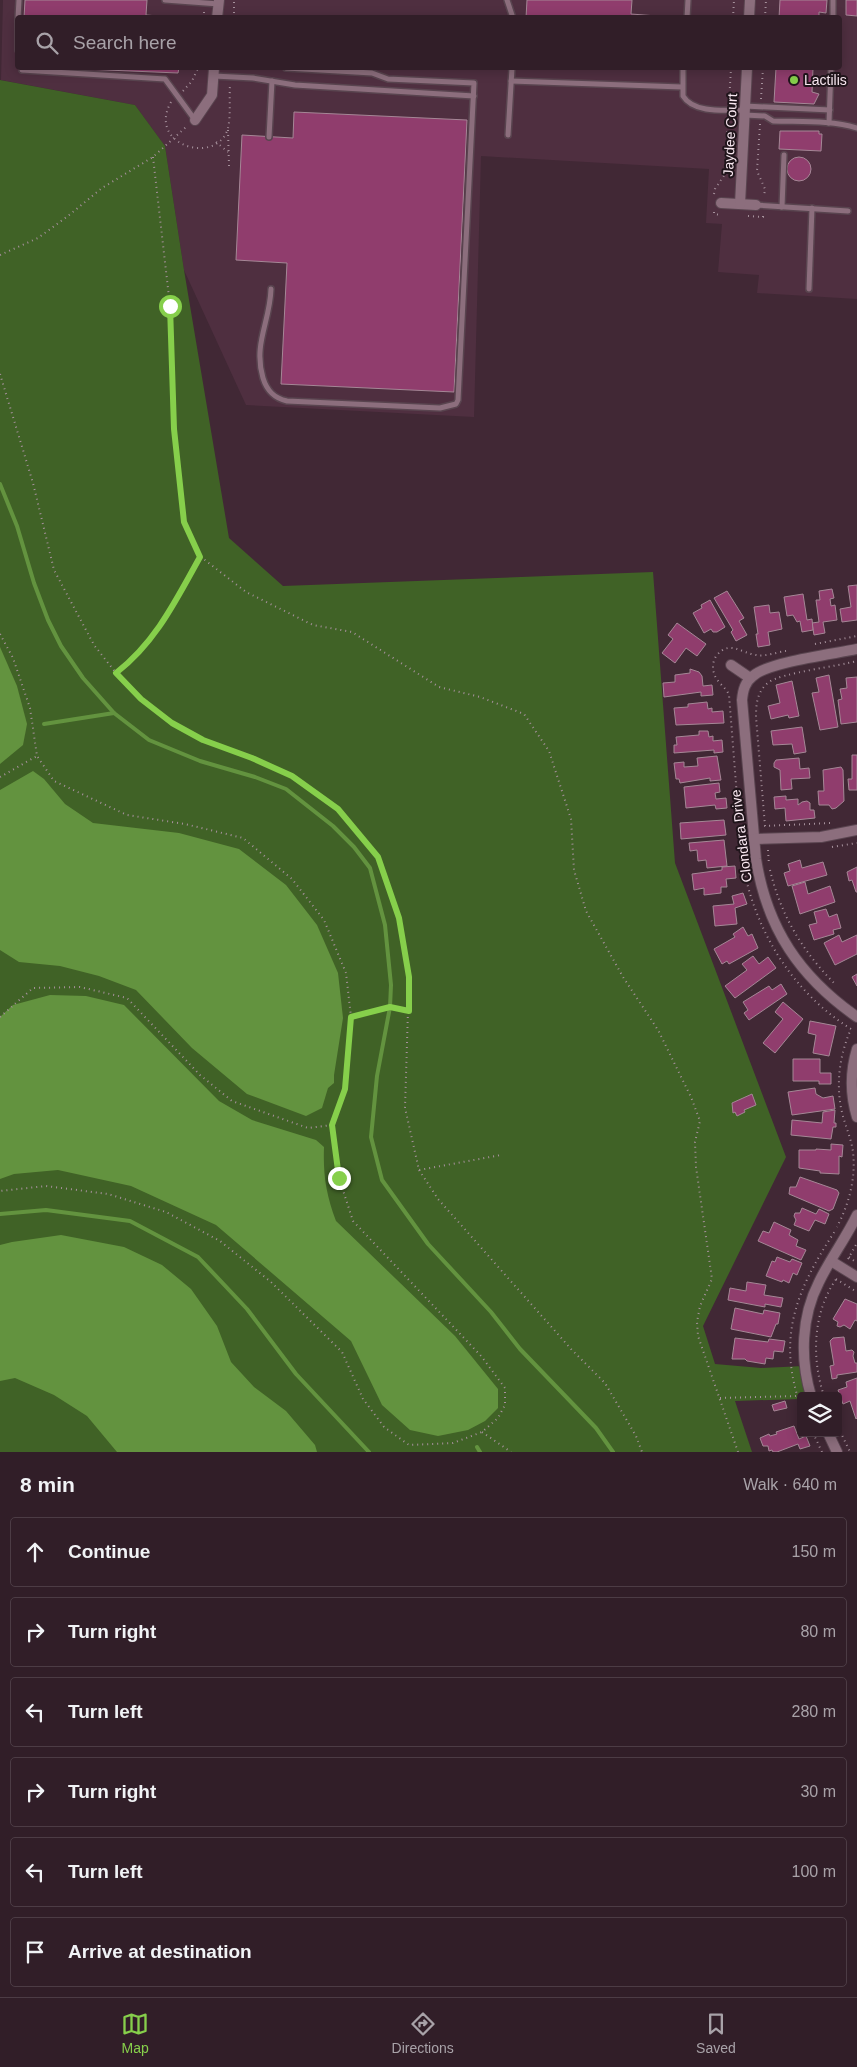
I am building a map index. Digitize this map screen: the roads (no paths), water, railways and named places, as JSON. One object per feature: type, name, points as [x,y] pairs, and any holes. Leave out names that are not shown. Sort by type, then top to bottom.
[{"type":"street","points":[[749,15],[750,0]]},
{"type":"street","points":[[218,15],[219,2]]},
{"type":"street","name":"Jaydee Court","points":[[740,204],[747,70]]},
{"type":"street","points":[[195,120],[212,94],[213,72]]},
{"type":"street","points":[[720,203],[756,205]]},
{"type":"street","points":[[731,665],[750,678],[766,668],[857,649]]},
{"type":"street","name":"Clondara Drive","points":[[750,678],[743,690],[742,705],[756,859],[763,894],[782,939],[801,967],[823,991],[857,1018]]},
{"type":"street","points":[[754,839],[821,836],[857,830]]},
{"type":"street","points":[[857,1049],[852,1065],[851,1088],[857,1116]]},
{"type":"street","points":[[810,1392],[804,1356],[806,1322],[814,1291],[857,1215]]},
{"type":"street","points":[[831,1261],[857,1277]]},
{"type":"street","points":[[830,1437],[837,1452]]},
{"type":"lane","points":[[18,15],[19,0]]},
{"type":"lane","points":[[165,0],[219,2]]},
{"type":"lane","points":[[507,0],[512,15]]},
{"type":"lane","points":[[686,15],[688,0]]},
{"type":"lane","points":[[833,15],[834,0]]},
{"type":"lane","points":[[22,70],[165,79],[195,120]]},
{"type":"lane","points":[[272,289],[271,303],[260,337],[258,353],[266,387],[278,399],[440,408],[456,404],[458,400],[474,83],[388,79],[372,73],[320,70]]},
{"type":"lane","points":[[508,135],[512,70]]},
{"type":"lane","points":[[683,70],[682,87],[686,101],[698,107],[745,111],[830,110]]},
{"type":"lane","points":[[829,123],[831,70]]},
{"type":"lane","points":[[213,72],[295,85],[474,96]]},
{"type":"lane","points":[[270,137],[272,81]]},
{"type":"lane","points":[[511,81],[682,87]]},
{"type":"lane","points":[[745,111],[765,116],[773,121],[829,123],[857,128]]},
{"type":"lane","points":[[782,207],[784,155]]},
{"type":"lane","points":[[756,205],[848,211]]},
{"type":"lane","points":[[809,289],[812,208]]},
{"type":"waterway","points":[[0,484],[17,526],[34,583],[48,620],[61,646],[83,678],[114,713],[149,740],[200,761],[255,777],[286,789],[333,826],[354,847],[370,868],[385,925],[391,985],[390,1007],[377,1076],[371,1137],[382,1180],[428,1244],[491,1312],[520,1349],[596,1428],[613,1452]]},
{"type":"waterway","points":[[44,724],[114,713]]},
{"type":"waterway","points":[[0,1214],[46,1210],[130,1221],[198,1257],[247,1309],[296,1374],[369,1452]]},
{"type":"waterway","points":[[477,1447],[480,1452]]},
{"type":"place","name":"Lactilis","points":[[794,80]]}]
